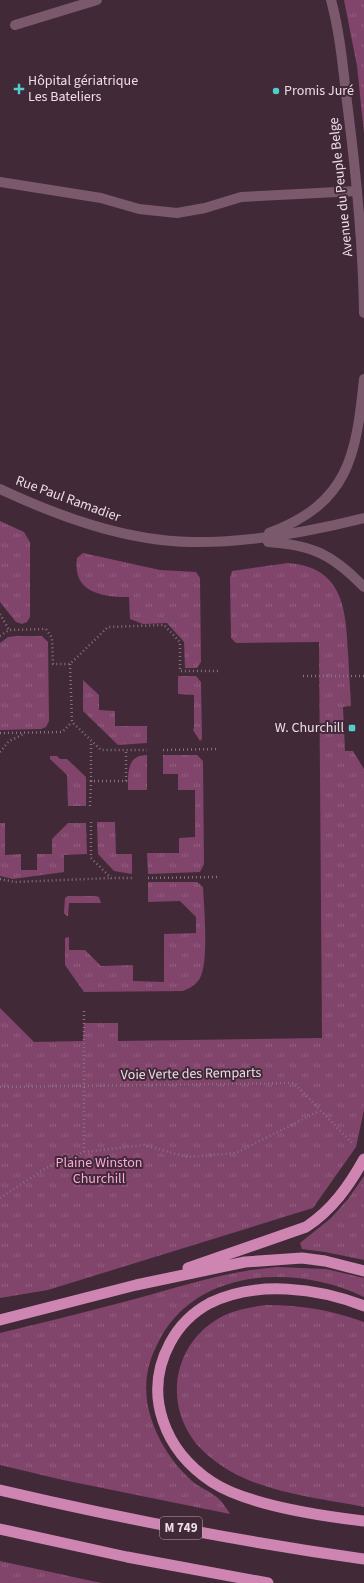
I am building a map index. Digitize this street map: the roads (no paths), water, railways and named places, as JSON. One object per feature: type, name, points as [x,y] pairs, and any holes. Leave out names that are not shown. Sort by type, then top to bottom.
[{"type":"highway","points":[[136,1285],[306,1227],[320,1218],[332,1207],[364,1159]]},
{"type":"highway","points":[[0,1320],[136,1285],[245,1262],[283,1259],[325,1261],[364,1271]]},
{"type":"highway","points":[[364,1306],[324,1294],[299,1291],[257,1291],[224,1298],[210,1303],[195,1313],[174,1336],[160,1365],[157,1388],[164,1424],[173,1440],[185,1457],[200,1473],[213,1483],[227,1490],[267,1503],[364,1522]]},
{"type":"highway","name":"M 749","points":[[0,1490],[99,1512],[193,1530],[364,1559]]},
{"type":"highway","points":[[0,1529],[127,1557],[268,1583]]},
{"type":"street","points":[[15,25],[96,0]]},
{"type":"street","name":"Avenue du Peuple Belge","points":[[331,0],[340,47],[355,162],[363,258],[364,313]]},
{"type":"street","points":[[355,162],[364,176]]},
{"type":"street","points":[[0,182],[101,198],[139,209],[176,213],[205,208],[241,197],[357,191]]},
{"type":"street","name":"Rue Paul Ramadier","points":[[246,540],[279,529],[302,519],[322,504],[339,484],[352,456],[364,379]]},
{"type":"street","name":"Rue Paul Ramadier","points":[[0,489],[86,523],[129,535],[192,542],[246,540],[280,536],[364,518]]},
{"type":"street","name":"Rue Paul Ramadier","points":[[246,540],[289,543],[311,548],[339,564],[364,587]]},
{"type":"place","name":"Hôpital gériatrique Les Bateliers","points":[[19,89]]},
{"type":"place","name":"Promis Juré","points":[[276,91]]},
{"type":"place","name":"W. Churchill","points":[[352,728]]},
{"type":"park label","name":"Plaine Winston Churchill","points":[[99,1172]]}]
